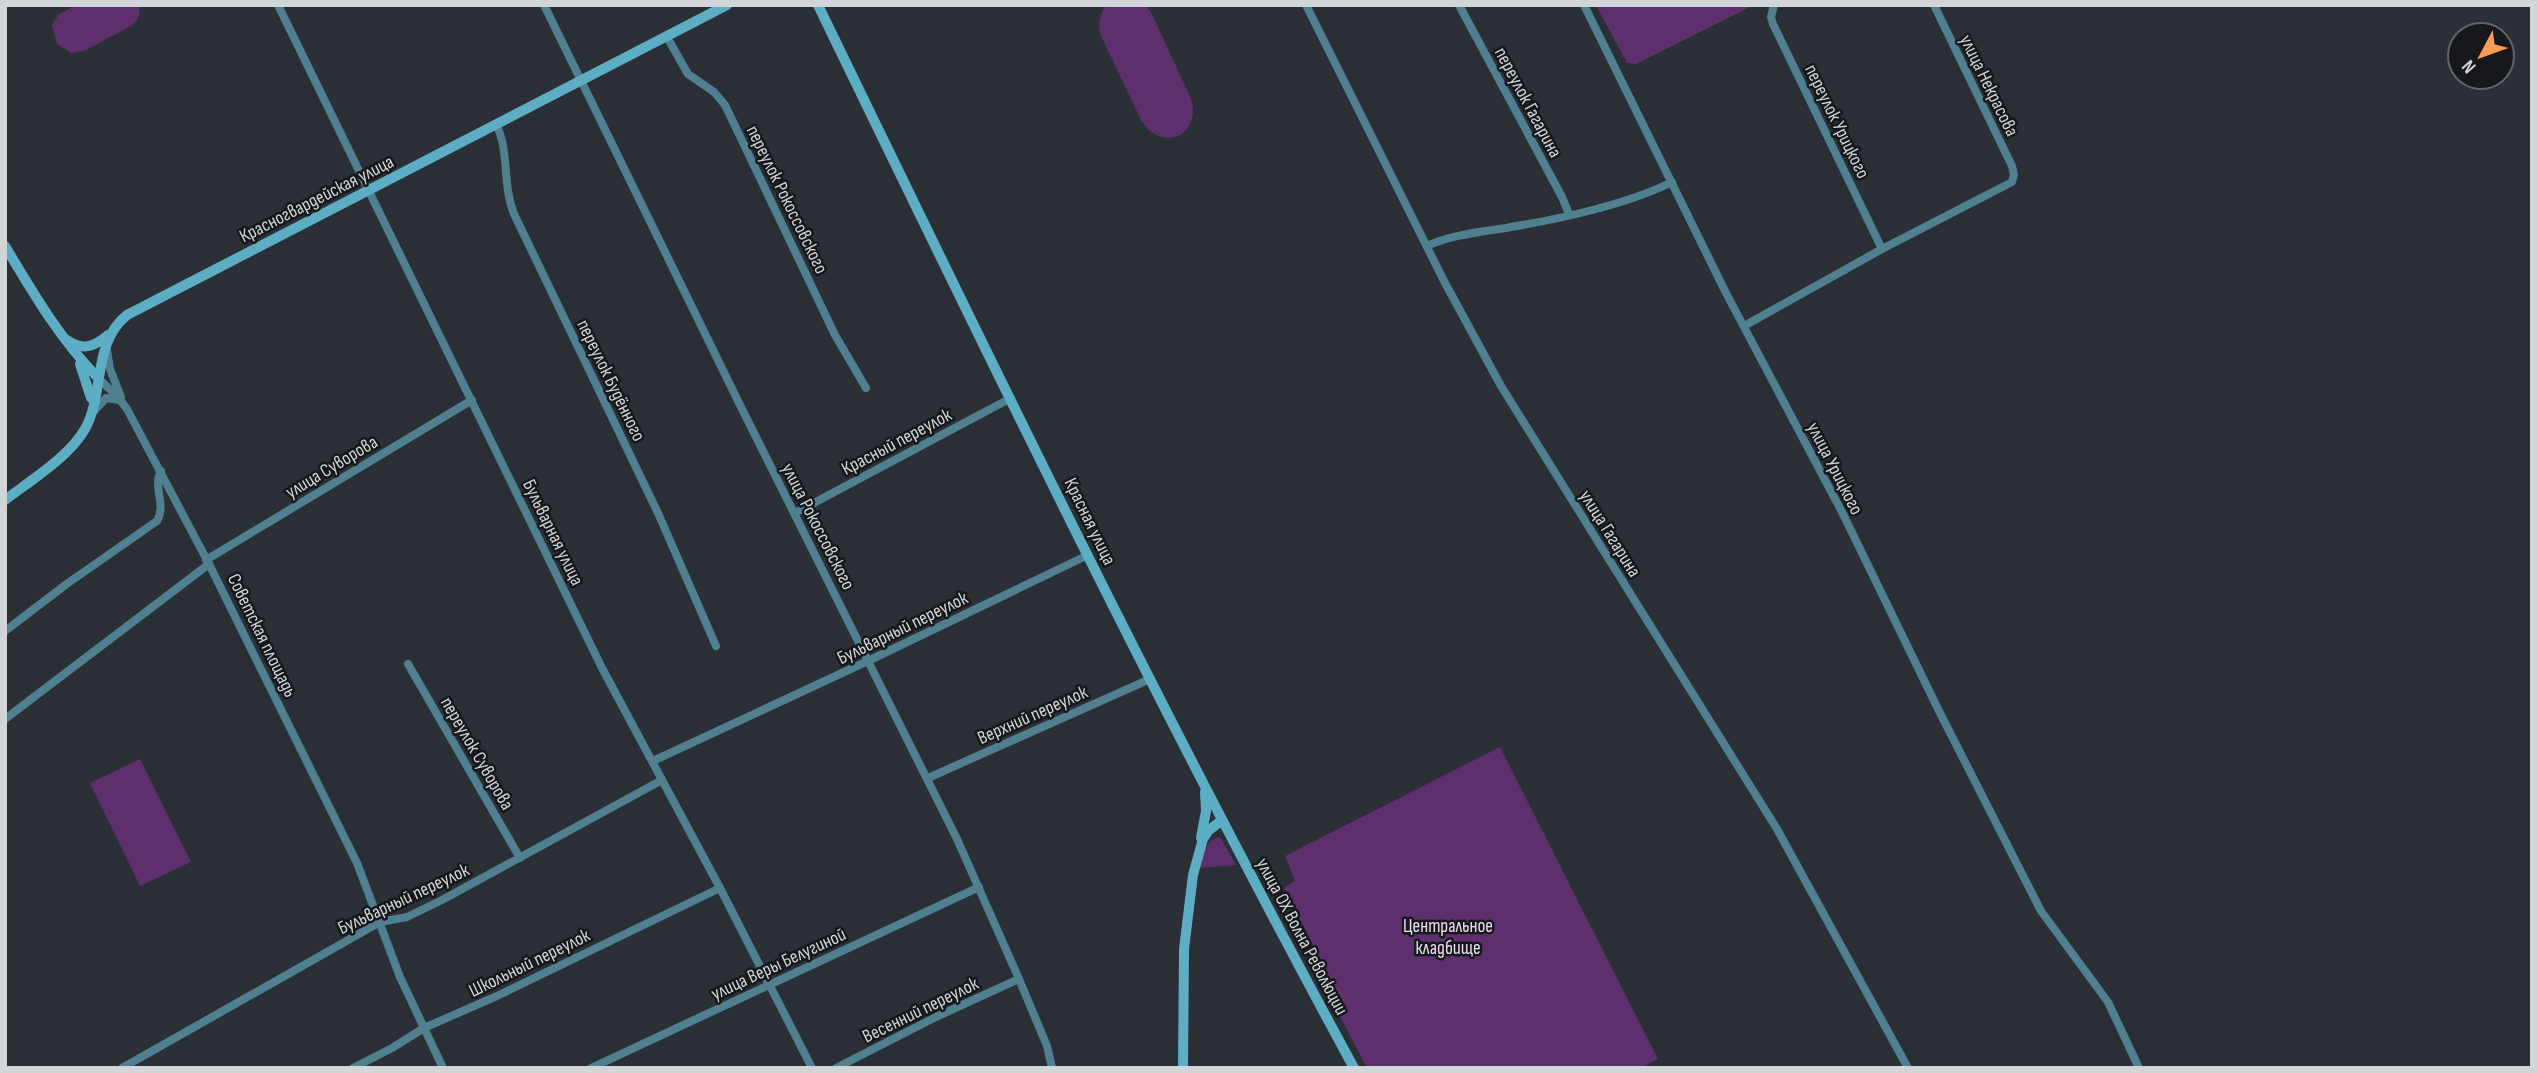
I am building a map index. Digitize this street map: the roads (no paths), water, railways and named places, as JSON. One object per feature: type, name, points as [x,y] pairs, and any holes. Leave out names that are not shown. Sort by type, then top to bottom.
[{"type":"main road","name":"Красногвардейская улица","points":[[5,500],[79,438],[90,419],[107,341],[121,320],[134,311],[727,5]]},
{"type":"main road","name":"Красная улица","points":[[818,5],[1088,555],[1222,820]]},
{"type":"main road","name":"Советская площадь","points":[[5,246],[57,331],[98,378]]},
{"type":"main road","points":[[57,331],[73,345],[83,347],[96,344],[112,330]]},
{"type":"main road","points":[[71,349],[82,367],[89,387],[90,419]]},
{"type":"main road","points":[[1183,1068],[1184,949],[1206,811],[1204,785]]},
{"type":"main road","points":[[1198,852],[1205,834],[1222,820]]},
{"type":"main road","name":"улица ОХ Волна Революции","points":[[1222,820],[1354,1068]]},
{"type":"street","name":"Бульварная улица","points":[[278,5],[602,668],[720,888],[812,1068]]},
{"type":"street","name":"улица Рокоссовского","points":[[544,5],[740,405],[928,778],[1019,979],[1047,1046],[1052,1068]]},
{"type":"street","name":"улица Гагарина","points":[[1306,5],[1427,246],[1520,418],[1777,829],[1908,1068]]},
{"type":"street","name":"переулок Гагарина","points":[[1459,5],[1569,214]]},
{"type":"street","name":"улица Урицкого","points":[[1584,5],[2041,911],[2108,1002],[2140,1068]]},
{"type":"street","name":"переулок Урицкого","points":[[1774,5],[1771,17],[1773,24],[1882,249]]},
{"type":"street","name":"улица Некрасова","points":[[1882,249],[2005,187],[2014,179],[2012,166],[1934,5]]},
{"type":"street","name":"переулок Рокоссовского","points":[[667,37],[688,74],[714,92],[725,105],[835,335],[866,388]]},
{"type":"street","name":"переулок Будённого","points":[[496,124],[501,136],[506,192],[514,214],[658,513],[716,646]]},
{"type":"street","points":[[1427,246],[1446,238],[1514,227],[1646,194],[1672,182]]},
{"type":"street","points":[[1744,326],[1882,249]]},
{"type":"street","points":[[107,341],[110,369],[125,405]]},
{"type":"street","name":"Советская площадь","points":[[98,378],[125,405],[208,562],[356,863],[400,977],[443,1068]]},
{"type":"street","points":[[90,419],[106,398],[114,397],[125,405]]},
{"type":"street","name":"Красный переулок","points":[[795,513],[1011,398]]},
{"type":"street","name":"улица Суворова","points":[[5,719],[208,562],[472,400]]},
{"type":"street","points":[[5,631],[157,521],[161,511],[157,481],[161,471]]},
{"type":"street","name":"Бульварный переулок","points":[[653,761],[1088,555]]},
{"type":"street","name":"переулок Суворова","points":[[408,664],[520,858]]},
{"type":"street","name":"Верхний переулок","points":[[928,778],[1150,679]]},
{"type":"street","name":"Бульварный переулок","points":[[122,1068],[380,922],[407,917],[662,780]]},
{"type":"street","name":"улица Веры Белугиной","points":[[591,1068],[979,887]]},
{"type":"street","name":"Школьный переулок","points":[[353,1068],[424,1028],[497,996],[720,888]]},
{"type":"street","name":"Весенний переулок","points":[[836,1068],[936,1017],[1019,979]]},
{"type":"park label","name":"Центральное кладбище","points":[[1448,936]]}]
